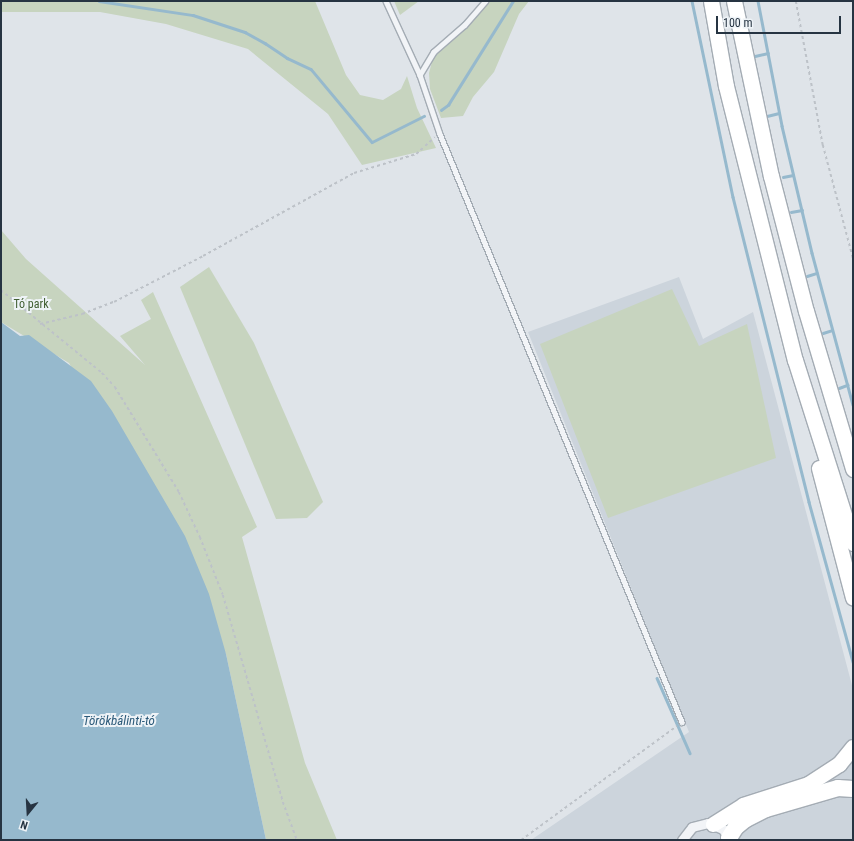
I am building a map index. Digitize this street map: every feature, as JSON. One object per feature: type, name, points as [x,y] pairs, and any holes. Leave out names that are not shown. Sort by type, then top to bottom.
[{"type":"highway","points":[[711,1],[737,130],[795,360],[853,543]]},
{"type":"highway","points":[[734,1],[771,176],[806,311],[853,469]]},
{"type":"highway","points":[[795,360],[798,388],[853,598]]},
{"type":"highway","points":[[713,824],[743,804],[808,784],[839,764],[853,748]]},
{"type":"highway","points":[[729,839],[736,827],[746,819],[766,809],[838,788],[853,789]]},
{"type":"street","points":[[682,840],[688,831],[697,825],[713,824],[723,829],[729,839]]},
{"type":"lane","points":[[386,1],[420,75],[440,134],[682,722]]},
{"type":"lane","points":[[420,75],[434,52],[465,25],[486,1]]},
{"type":"path","points":[[796,1],[823,145],[853,258]]},
{"type":"path","points":[[40,324],[82,314],[91,309],[114,302],[203,256],[354,173],[416,154],[440,134]]},
{"type":"path","points":[[1,290],[40,324],[102,373],[115,387],[166,469],[188,511],[223,595],[283,802],[297,840]]},
{"type":"path","points":[[521,840],[676,727]]},
{"type":"shaded area","points":[[679,277],[703,339],[753,312],[853,689],[853,840],[531,840],[689,732],[528,332]]},
{"type":"green space","points":[[1,1],[315,1],[346,75],[360,95],[383,100],[401,89],[407,76],[417,108],[436,148],[362,165],[328,114],[248,49],[166,24],[100,12],[1,12]]},
{"type":"green space","points":[[394,1],[419,1],[400,15]]},
{"type":"green space","points":[[489,1],[529,1],[519,14],[494,72],[473,97],[463,116],[441,118],[430,89],[429,73],[433,58]]},
{"type":"green space","name":"Tó park","points":[[1,230],[26,259],[145,365],[120,336],[151,319],[141,300],[153,292],[257,527],[242,537],[305,763],[337,840],[266,840],[226,654],[69,363],[1,322]]},
{"type":"green space","points":[[209,267],[254,343],[323,502],[307,518],[276,519],[180,287]]},
{"type":"green space","points":[[672,289],[699,346],[747,324],[776,458],[608,518],[540,344]]},
{"type":"water","name":"Törökbálinti-tó","points":[[1,322],[20,336],[29,335],[91,381],[112,411],[185,536],[209,594],[226,654],[266,840],[1,840]]},
{"type":"waterway","points":[[99,1],[193,15],[245,32],[287,58],[311,69],[372,142],[424,116]]},
{"type":"waterway","points":[[441,110],[448,105],[513,1]]},
{"type":"waterway","points":[[692,1],[733,197],[809,502],[853,662]]},
{"type":"waterway","points":[[758,1],[782,126],[812,253],[853,405]]},
{"type":"waterway","points":[[755,56],[768,53]]},
{"type":"waterway","points":[[767,116],[779,113]]},
{"type":"waterway","points":[[783,177],[793,175]]},
{"type":"waterway","points":[[791,212],[802,210]]},
{"type":"waterway","points":[[807,276],[817,273]]},
{"type":"waterway","points":[[823,333],[832,330]]},
{"type":"waterway","points":[[839,388],[847,385]]},
{"type":"waterway","points":[[657,678],[690,753]]}]
